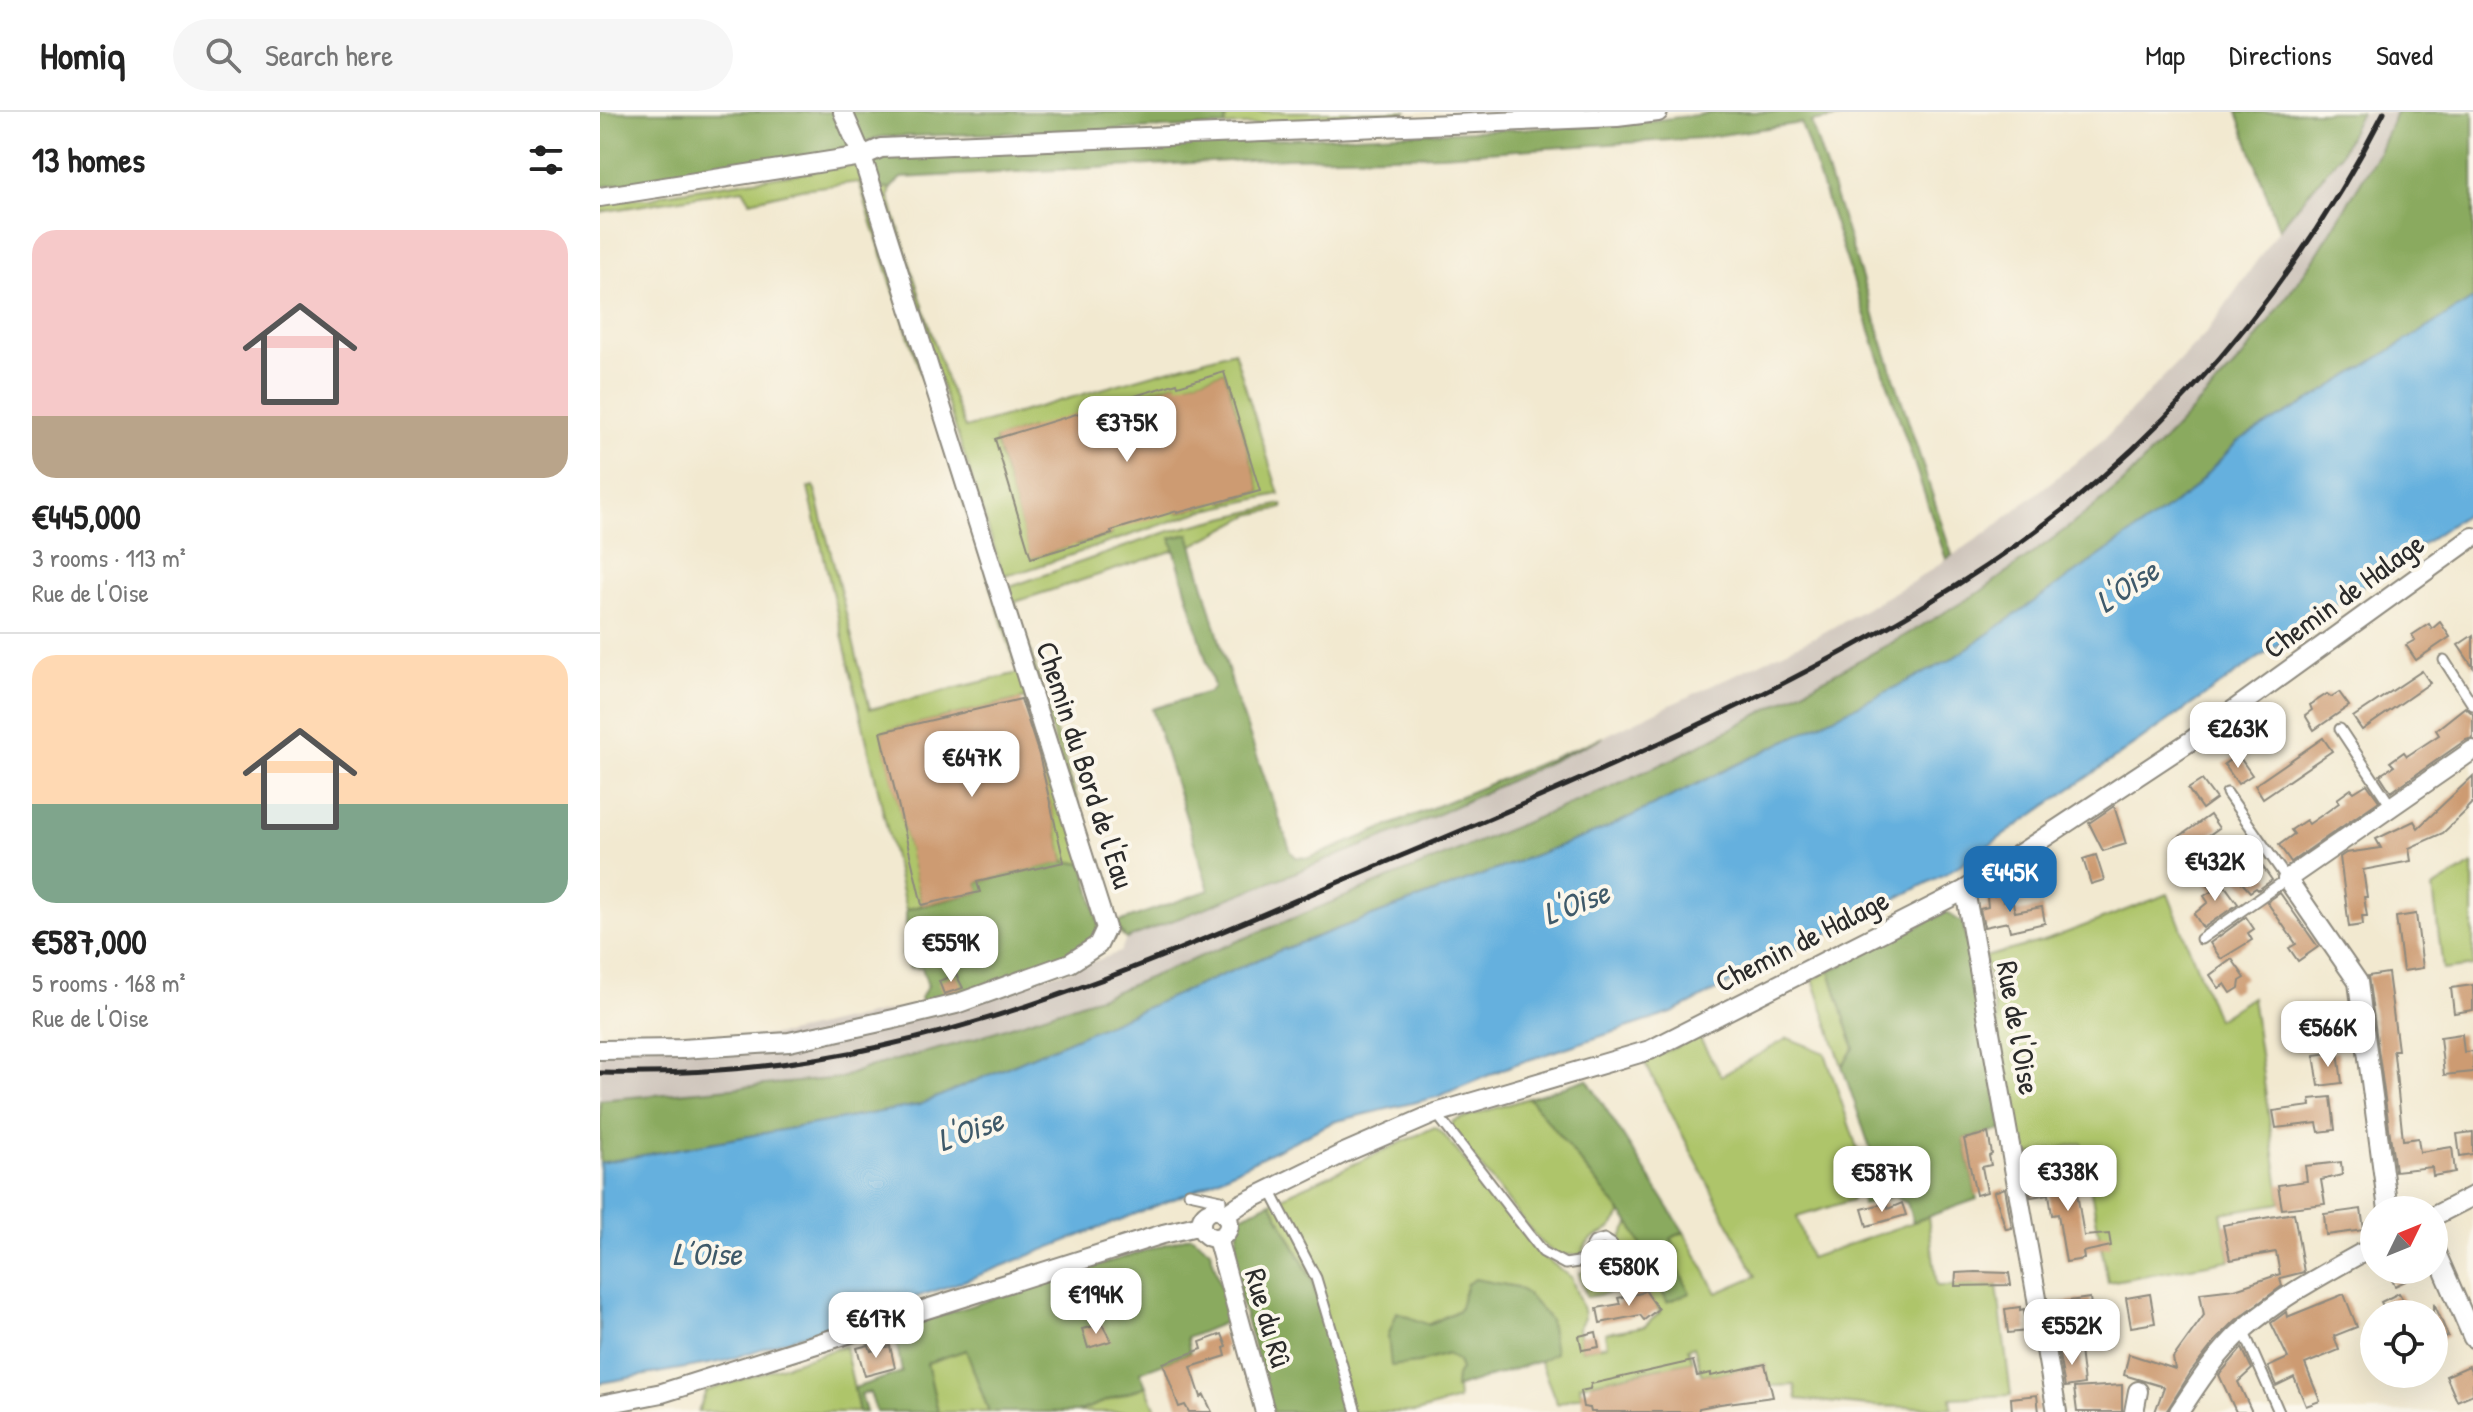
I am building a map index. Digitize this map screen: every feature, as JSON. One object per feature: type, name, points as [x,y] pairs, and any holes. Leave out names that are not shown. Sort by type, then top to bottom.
[{"type":"street","name":"Chemin du Bord de l'Eau","points":[[600,1050],[682,1049],[789,1042],[894,1019],[956,1004],[1070,963],[1098,945],[1106,928],[862,156],[843,112]]},
{"type":"street","points":[[600,197],[862,156],[881,148],[1416,119],[1617,117],[1658,112]]},
{"type":"street","name":"Chemin de Halage","points":[[1223,1213],[1436,1113],[1650,1050],[1965,890],[2192,740],[2473,537]]},
{"type":"street","points":[[2386,1196],[2358,982],[2287,879],[2473,750]]},
{"type":"street","name":"Rue de l'Oise","points":[[1965,890],[2057,1412]]},
{"type":"street","points":[[2448,1209],[2473,1196]]},
{"type":"street","points":[[1207,1213],[1223,1213],[1229,1227],[1224,1235],[1217,1238],[1208,1237],[1201,1225],[1207,1213]]},
{"type":"street","points":[[600,1405],[662,1393],[1163,1234],[1201,1225]]},
{"type":"street","name":"Rue du Rû","points":[[1217,1238],[1265,1412]]},
{"type":"street","points":[[2179,1412],[2204,1375],[2243,1330],[2302,1286],[2360,1254]]},
{"type":"street","points":[[2448,1280],[2473,1338]]},
{"type":"street","points":[[2134,1412],[2138,1391]]},
{"type":"lane","points":[[2444,660],[2473,705]]},
{"type":"lane","points":[[2340,729],[2391,807]]},
{"type":"lane","points":[[2201,939],[2287,879],[2227,793]]},
{"type":"lane","points":[[1436,1113],[1543,1252],[1565,1264],[1591,1260]]},
{"type":"lane","points":[[1270,1190],[1316,1278],[1356,1412]]},
{"type":"lane","points":[[1189,1193],[1221,1200],[1223,1213]]},
{"type":"lane","points":[[2243,1330],[2279,1412]]},
{"type":"shaded area","points":[[2361,112],[2396,112],[2379,152],[2313,261],[2242,358],[2122,484],[1980,592],[1897,640],[1675,758],[1604,790],[1114,992],[957,1044],[869,1067],[841,1078],[600,1100],[600,1043],[651,1045],[784,1034],[1067,971],[1120,952],[1126,939],[1413,826],[1819,635],[1916,580],[1989,531],[2099,444],[2206,333],[2279,229],[2340,155]]},
{"type":"green space","points":[[600,112],[1226,112],[1225,126],[881,137],[839,150],[600,187]]},
{"type":"green space","points":[[1226,112],[1405,112],[1395,118],[1225,126]]},
{"type":"green space","points":[[1721,112],[1873,112],[1811,122],[1952,555],[1946,559],[1801,123],[1701,138],[1441,155],[1287,158],[901,178],[891,188],[878,189],[874,176],[874,162],[880,156],[1615,125]]},
{"type":"green space","points":[[2237,112],[2361,112],[2340,155],[2279,229]]},
{"type":"green space","points":[[2396,112],[2473,112],[2473,299],[2238,441],[2188,494],[1949,661],[1605,829],[1276,952],[919,1105],[600,1163],[600,1100],[841,1078],[869,1067],[957,1044],[1114,992],[1675,758],[1897,640],[1980,592],[2122,484],[2242,358],[2313,261],[2379,152]]},
{"type":"green space","points":[[854,165],[1084,864],[1064,861],[1025,698],[882,732],[922,905],[906,910],[808,488],[814,486],[870,709],[1018,673],[859,182],[801,189],[750,201],[743,189],[600,212],[600,203],[650,199],[663,194]]},
{"type":"green space","points":[[891,188],[889,197],[946,379],[965,428],[1234,351],[1279,494],[1202,511],[1024,571],[1003,575],[878,189]],"holes":[[[1224,372],[1260,491],[1225,502],[1189,383]],[[1176,383],[1213,503],[1178,513],[1141,394]],[[1040,426],[1112,534],[1076,545]],[[1030,428],[1067,547],[1032,558],[995,440]]]},
{"type":"green space","points":[[1282,504],[1283,508],[1250,515],[1192,546],[1189,534],[1172,538],[1175,550],[1015,602],[1116,923],[1126,939],[1112,926],[1007,588],[1170,531]]},
{"type":"green space","points":[[1189,534],[1235,694],[1291,852],[1296,857],[1309,858],[1340,846],[1603,737],[1413,826],[1126,939],[1116,923],[1209,890],[1152,709],[1209,692],[1214,687],[1171,538]]},
{"type":"green space","points":[[1064,861],[1084,864],[1099,925],[1095,939],[1078,955],[924,1007],[920,998],[928,986],[922,968],[909,968],[902,955],[906,939],[906,910],[979,892],[977,882]]},
{"type":"green space","points":[[2473,864],[2473,966],[2443,970],[2433,888]]},
{"type":"green space","points":[[2168,894],[2217,1019],[2252,997],[2281,1203],[2221,1213],[2230,1260],[2108,1282],[2082,1143],[2021,1157],[1985,957],[2047,940]]},
{"type":"green space","points":[[1946,912],[1963,923],[2002,1130],[1964,1139],[1977,1199],[1913,1222],[1907,1203],[1893,1196],[1863,1205],[1861,1198],[1871,1151],[1842,1066],[1854,1048],[1830,971]]},
{"type":"green space","points":[[1830,971],[1854,1048],[1842,1066],[1813,979]]},
{"type":"green space","points":[[1699,1037],[1721,1076],[1788,1038],[1825,1053],[1858,1151],[1852,1200],[1797,1217],[1810,1258],[1928,1217],[1937,1286],[1997,1285],[2011,1395],[1951,1398],[1952,1408],[1869,1406],[1797,1399],[1795,1385],[1770,1386],[1765,1364],[1711,1376],[1710,1373],[1702,1375],[1694,1346],[1688,1348],[1693,1361],[1580,1385],[1581,1396],[1557,1404],[1540,1361],[1555,1353],[1467,1284],[1459,1310],[1428,1325],[1418,1363],[1447,1354],[1458,1361],[1462,1370],[1456,1376],[1458,1400],[1416,1412],[1351,1412],[1311,1278],[1271,1202],[1435,1127],[1544,1257],[1571,1277],[1583,1310],[1584,1318],[1578,1329],[1582,1350],[1607,1345],[1605,1333],[1645,1326],[1660,1312],[1639,1282],[1630,1289],[1617,1267],[1622,1257],[1619,1242],[1630,1223],[1673,1258],[1671,1238],[1684,1232],[1717,1293],[1756,1276],[1644,1061]]},
{"type":"green space","points":[[1587,1079],[1684,1232],[1671,1238],[1679,1253],[1673,1258],[1690,1293],[1667,1302],[1632,1226],[1529,1098]]},
{"type":"green space","points":[[1529,1098],[1622,1213],[1611,1227],[1586,1244],[1583,1255],[1557,1255],[1541,1243],[1451,1129],[1453,1121]]},
{"type":"green space","points":[[1271,1202],[1311,1278],[1351,1412],[1273,1412],[1231,1267],[1241,1216]]},
{"type":"green space","points":[[1191,1236],[1210,1250],[1231,1320],[1187,1338],[1190,1353],[1140,1372],[1146,1386],[1077,1412],[989,1412],[966,1350],[927,1363],[938,1412],[876,1412],[870,1392],[861,1394],[866,1412],[859,1412],[854,1388],[902,1372],[894,1330]]},
{"type":"green space","points":[[1593,1270],[1608,1272],[1618,1291],[1587,1297],[1579,1273]]},
{"type":"green space","points":[[1475,1279],[1517,1287],[1527,1294],[1550,1320],[1555,1353],[1540,1361],[1455,1388],[1456,1376],[1461,1370],[1458,1361],[1447,1354],[1418,1363],[1391,1366],[1388,1336],[1397,1312],[1429,1325],[1459,1310],[1467,1284]]},
{"type":"green space","points":[[845,1346],[859,1412],[698,1412],[706,1391]]},
{"type":"green space","points":[[966,1350],[989,1412],[938,1412],[927,1363]]},
{"type":"green space","points":[[1146,1386],[1157,1412],[1077,1412]]},
{"type":"water","name":"L’Oise","points":[[2473,299],[2473,509],[1945,874],[1672,1013],[1513,1065],[1437,1097],[1333,1122],[1189,1193],[964,1281],[725,1361],[600,1383],[600,1163],[919,1105],[1276,952],[1605,829],[1949,661],[2188,494],[2238,441]]},
{"type":"building","points":[[1224,372],[1260,491],[1177,511],[1031,558],[995,439],[1177,383],[1178,386]]},
{"type":"building","points":[[2440,622],[2450,637],[2416,660],[2406,645],[2415,640],[2412,635],[2429,624],[2432,629]]},
{"type":"building","points":[[2473,635],[2473,667],[2458,645]]},
{"type":"building","points":[[2422,671],[2430,683],[2362,730],[2353,717]]},
{"type":"building","points":[[2339,692],[2349,706],[2314,730],[2305,715],[2312,710],[2310,705],[2327,694],[2331,697]]},
{"type":"building","points":[[1021,699],[1039,755],[1064,862],[977,882],[980,892],[922,905],[881,732]]},
{"type":"building","points":[[2465,707],[2473,714],[2473,738],[2391,792],[2380,775],[2394,766],[2390,762],[2404,752],[2407,756],[2439,735],[2436,730]]},
{"type":"building","points":[[2323,738],[2332,751],[2263,798],[2255,785]]},
{"type":"building","points":[[2238,755],[2252,775],[2238,784],[2224,764]]},
{"type":"building","points":[[2473,776],[2473,802],[2443,833],[2409,848],[2411,861],[2363,870],[2367,916],[2362,916],[2363,925],[2349,927],[2340,857],[2346,853],[2381,848],[2376,839],[2414,821],[2418,828]]},
{"type":"building","points":[[2202,780],[2216,799],[2202,809],[2188,789]]},
{"type":"building","points":[[2367,784],[2379,801],[2291,862],[2279,845],[2294,834],[2291,830],[2306,820],[2309,824],[2339,803],[2337,799],[2351,789],[2354,792]]},
{"type":"building","points":[[2114,806],[2126,844],[2103,851],[2089,823]]},
{"type":"building","points":[[2210,815],[2219,828],[2185,852],[2176,839]]},
{"type":"building","points":[[2096,855],[2104,880],[2091,884],[2083,859]]},
{"type":"building","points":[[2258,860],[2272,880],[2250,892],[2235,875]]},
{"type":"building","points":[[2204,879],[2222,882],[2238,904],[2203,928],[2194,914],[2208,902],[2204,896],[2212,891]]},
{"type":"building","points":[[2280,893],[2318,947],[2298,961],[2289,948],[2296,944],[2267,902]]},
{"type":"building","points":[[2002,894],[2003,901],[2012,899],[2015,912],[2042,907],[2045,923],[2010,931],[2008,922],[1984,927],[1980,909],[1988,907],[1987,897]]},
{"type":"building","points":[[2416,914],[2423,968],[2403,971],[2396,917]]},
{"type":"building","points":[[2246,917],[2254,929],[2248,933],[2252,940],[2221,959],[2210,943]]},
{"type":"building","points":[[2232,959],[2245,978],[2240,981],[2239,988],[2231,993],[2225,984],[2219,988],[2210,975]]},
{"type":"building","points":[[2388,973],[2398,1050],[2393,1050],[2403,1140],[2418,1138],[2420,1152],[2452,1147],[2455,1172],[2433,1176],[2432,1167],[2395,1171],[2368,976]]},
{"type":"building","points":[[956,974],[963,988],[944,994],[939,981]]},
{"type":"building","points":[[2473,985],[2473,1010],[2454,1013],[2451,988]]},
{"type":"building","points":[[2462,1034],[2464,1052],[2473,1051],[2473,1072],[2444,1075],[2440,1037]]},
{"type":"building","points":[[2338,1052],[2342,1083],[2319,1086],[2314,1055]]},
{"type":"building","points":[[2331,1097],[2335,1130],[2319,1132],[2317,1123],[2276,1128],[2273,1111],[2311,1106],[2310,1099]]},
{"type":"building","points":[[2473,1132],[2473,1154],[2460,1156],[2457,1134]]},
{"type":"building","points":[[1988,1133],[1991,1165],[1982,1167],[1987,1192],[1976,1195],[1964,1139]]},
{"type":"building","points":[[2062,1159],[2068,1195],[2077,1193],[2084,1236],[2109,1234],[2111,1246],[2083,1252],[2084,1259],[2066,1262],[2058,1214],[2052,1215],[2049,1194],[2031,1197],[2029,1186],[2046,1182],[2045,1162]]},
{"type":"building","points":[[2341,1162],[2342,1175],[2321,1180],[2325,1204],[2282,1209],[2278,1185],[2307,1181],[2305,1166]]},
{"type":"building","points":[[2005,1188],[2012,1228],[2006,1229],[1994,1192]]},
{"type":"building","points":[[1886,1203],[1888,1209],[1902,1203],[1906,1215],[1867,1226],[1862,1209]]},
{"type":"building","points":[[2360,1209],[2360,1231],[2326,1235],[2324,1214]]},
{"type":"building","points":[[2294,1213],[2304,1272],[2280,1278],[2282,1286],[2236,1320],[2216,1340],[2166,1412],[2155,1412],[2164,1387],[2124,1375],[2129,1354],[2175,1369],[2173,1358],[2204,1315],[2200,1293],[2235,1289],[2280,1274],[2276,1252],[2230,1260],[2223,1225]]},
{"type":"building","points":[[1956,1273],[2009,1273],[2011,1285],[1955,1286]]},
{"type":"building","points":[[1645,1290],[1658,1309],[1644,1320],[1640,1315],[1600,1323],[1597,1308],[1620,1304],[1618,1298]]},
{"type":"building","points":[[2399,1293],[2403,1300],[2385,1300]]},
{"type":"building","points":[[2150,1294],[2155,1323],[2131,1327],[2126,1298]]},
{"type":"building","points":[[2344,1294],[2357,1327],[2334,1336],[2339,1350],[2305,1364],[2320,1401],[2306,1406],[2294,1377],[2276,1386],[2268,1367],[2288,1358],[2271,1323],[2286,1312],[2287,1317]]},
{"type":"building","points":[[2090,1298],[2093,1322],[2065,1322],[2062,1302]]},
{"type":"building","points":[[2020,1307],[2020,1310],[2024,1309],[2027,1331],[2008,1333],[2005,1309]]},
{"type":"building","points":[[1102,1324],[1111,1341],[1088,1348],[1082,1329]]},
{"type":"building","points":[[1596,1332],[1599,1347],[1582,1350],[1579,1336]]},
{"type":"building","points":[[1222,1334],[1227,1347],[1224,1348],[1226,1356],[1191,1367],[1201,1397],[1204,1395],[1212,1412],[1189,1412],[1185,1405],[1179,1407],[1163,1363],[1202,1349],[1200,1342]]},
{"type":"building","points":[[869,1345],[871,1351],[890,1346],[895,1368],[865,1376],[857,1348]]},
{"type":"building","points":[[2242,1348],[2252,1369],[2238,1382],[2252,1412],[2236,1412],[2219,1375]]},
{"type":"building","points":[[2058,1350],[2080,1350],[2084,1384],[2065,1387]]},
{"type":"building","points":[[1693,1361],[1697,1376],[1711,1373],[1711,1376],[1765,1364],[1773,1397],[1699,1408],[1698,1412],[1591,1412],[1590,1408],[1583,1407],[1580,1391],[1590,1389],[1591,1384]]},
{"type":"building","points":[[2469,1366],[2473,1375],[2473,1394],[2457,1401],[2448,1375]]},
{"type":"building","points":[[2122,1385],[2122,1412],[2077,1412],[2074,1388]]},
{"type":"building","points":[[2037,1395],[2039,1412],[2012,1412],[2011,1398]]},
{"type":"railway","points":[[600,1073],[707,1071],[813,1059],[883,1046],[1018,1009],[1215,935],[1543,796],[1764,693],[1844,651],[1922,607],[2034,532],[2117,463],[2163,419],[2247,325],[2285,274],[2321,222],[2384,112]]},
{"type":"water label","name":"L'Oise","points":[[2127,586]]},
{"type":"water label","name":"L'Oise","points":[[1576,903]]},
{"type":"water label","name":"L'Oise","points":[[970,1130]]}]
